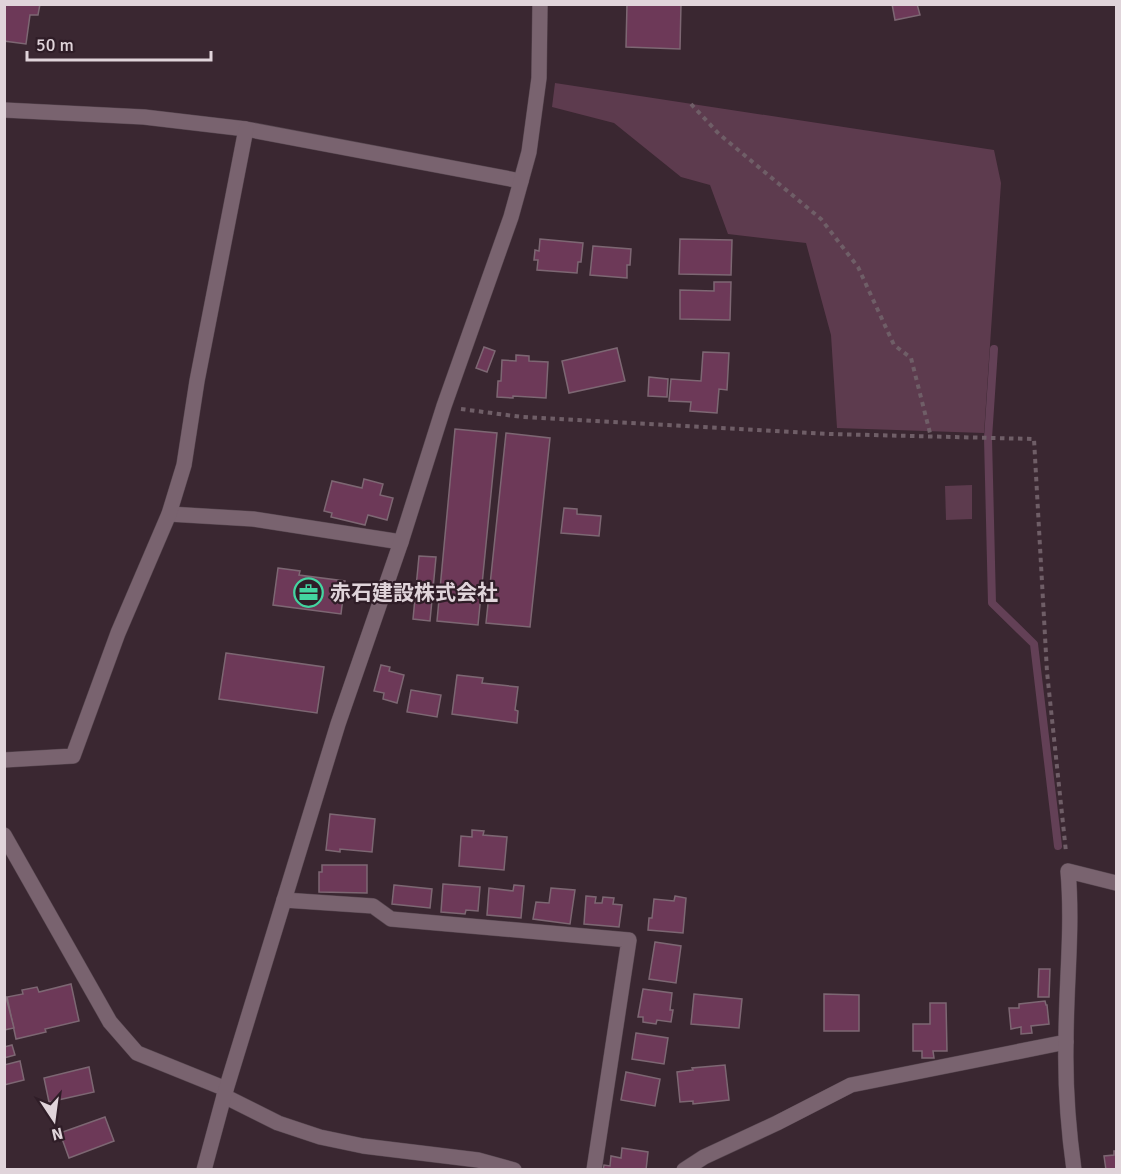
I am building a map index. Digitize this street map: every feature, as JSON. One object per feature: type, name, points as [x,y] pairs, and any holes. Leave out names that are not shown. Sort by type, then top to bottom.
[{"type":"street","points":[[204,1170],[225,1092],[338,724],[401,542],[444,406],[511,217],[529,152],[539,78],[540,4]]},
{"type":"street","points":[[4,110],[144,117],[246,129],[521,181]]},
{"type":"street","points":[[4,760],[73,756],[117,633],[169,514],[184,465],[197,381],[246,129]]},
{"type":"street","points":[[169,514],[253,519],[401,542]]},
{"type":"street","points":[[4,835],[110,1022],[137,1053],[225,1092],[278,1123],[321,1137],[363,1146],[478,1160],[514,1170]]},
{"type":"street","points":[[1074,1170],[1069,1136],[1066,1042],[1071,901],[1068,871],[1116,883]]},
{"type":"street","points":[[284,900],[373,906],[391,919],[629,940],[594,1170]]},
{"type":"street","points":[[684,1170],[704,1157],[851,1085],[1066,1042]]},
{"type":"path","points":[[691,104],[719,134],[821,219],[858,267],[894,345],[910,358],[931,437]]},
{"type":"path","points":[[444,406],[534,417],[830,434],[1034,439],[1047,672],[1068,871]]},
{"type":"shaded area","points":[[555,83],[994,150],[1001,183],[984,433],[837,428],[831,335],[806,243],[728,234],[710,185],[681,177],[614,123],[552,107]]},
{"type":"shaded area","points":[[972,485],[972,519],[946,520],[945,486]]},
{"type":"building","points":[[4,4],[40,4],[38,15],[30,15],[26,44],[4,41]]},
{"type":"building","points":[[627,4],[681,4],[680,49],[626,47]]},
{"type":"building","points":[[892,4],[917,4],[920,15],[895,20]]},
{"type":"building","points":[[540,239],[583,243],[577,273],[537,270],[538,260],[534,260],[535,250],[539,251]]},
{"type":"building","points":[[680,239],[732,240],[731,275],[679,274]]},
{"type":"building","points":[[593,246],[631,249],[627,278],[590,275]]},
{"type":"building","points":[[714,282],[731,282],[730,320],[680,319],[680,290],[714,291]]},
{"type":"building","points":[[484,347],[495,351],[487,372],[476,368]]},
{"type":"building","points":[[617,348],[625,381],[569,393],[562,361]]},
{"type":"building","points":[[703,352],[729,353],[727,390],[719,389],[717,413],[690,411],[691,402],[669,401],[671,379],[701,381]]},
{"type":"building","points":[[516,355],[529,356],[529,361],[548,362],[546,398],[497,397],[498,381],[501,381],[502,360],[516,361]]},
{"type":"building","points":[[649,377],[668,379],[667,397],[648,396]]},
{"type":"building","points":[[455,429],[497,433],[478,625],[437,621]]},
{"type":"building","points":[[506,433],[550,438],[530,627],[486,623]]},
{"type":"building","points":[[364,479],[383,484],[380,495],[393,498],[387,520],[368,515],[365,525],[331,517],[332,513],[324,511],[332,481],[362,488]]},
{"type":"building","points":[[564,508],[577,509],[577,514],[601,516],[599,536],[561,533]]},
{"type":"building","points":[[419,556],[436,557],[430,621],[413,619]]},
{"type":"building","points":[[278,568],[300,571],[299,575],[345,581],[341,614],[273,605]]},
{"type":"building","points":[[226,653],[324,667],[317,713],[219,699]]},
{"type":"building","points":[[381,665],[390,667],[389,671],[404,675],[397,703],[383,699],[384,693],[374,691]]},
{"type":"building","points":[[457,675],[483,678],[482,683],[518,687],[515,710],[518,711],[517,723],[452,714]]},
{"type":"building","points":[[411,690],[441,695],[437,717],[407,712]]},
{"type":"building","points":[[330,814],[375,819],[372,852],[326,850]]},
{"type":"building","points":[[472,830],[484,831],[483,835],[507,837],[504,870],[459,866],[461,836],[472,837]]},
{"type":"building","points":[[322,865],[367,865],[367,893],[319,892],[319,872],[322,872]]},
{"type":"building","points":[[443,884],[480,887],[478,911],[466,910],[465,914],[441,912]]},
{"type":"building","points":[[394,885],[432,889],[430,908],[392,904]]},
{"type":"building","points":[[514,885],[524,886],[521,918],[487,915],[489,888],[513,891]]},
{"type":"building","points":[[551,888],[575,890],[570,924],[533,919],[536,902],[549,903]]},
{"type":"building","points":[[586,896],[596,897],[595,903],[602,903],[603,897],[614,898],[613,904],[622,905],[619,927],[584,924]]},
{"type":"building","points":[[675,896],[686,898],[683,933],[648,930],[654,899],[674,901]]},
{"type":"building","points":[[655,942],[681,946],[676,983],[649,979]]},
{"type":"building","points":[[1039,969],[1050,969],[1049,997],[1038,997]]},
{"type":"building","points":[[71,984],[79,1021],[16,1039],[7,997],[23,994],[22,990],[37,987],[39,992]]},
{"type":"building","points":[[643,989],[672,993],[671,1022],[657,1020],[656,1024],[643,1022],[643,1017],[638,1017]]},
{"type":"building","points":[[694,994],[742,999],[739,1028],[691,1024]]},
{"type":"building","points":[[824,994],[859,995],[859,1031],[824,1031]]},
{"type":"building","points":[[6,997],[14,1028],[4,1030],[4,998]]},
{"type":"building","points":[[1045,1001],[1049,1024],[1031,1026],[1032,1033],[1021,1034],[1021,1027],[1011,1029],[1009,1008],[1019,1008],[1019,1004]]},
{"type":"building","points":[[930,1003],[946,1003],[947,1051],[933,1051],[934,1058],[922,1058],[922,1051],[913,1051],[913,1024],[930,1024]]},
{"type":"building","points":[[636,1033],[668,1038],[664,1064],[632,1059]]},
{"type":"building","points":[[12,1045],[15,1055],[4,1058],[4,1047]]},
{"type":"building","points":[[20,1061],[24,1080],[4,1085],[4,1065]]},
{"type":"building","points":[[725,1065],[729,1100],[693,1104],[693,1101],[680,1102],[677,1072]]},
{"type":"building","points":[[89,1067],[94,1092],[49,1102],[44,1078]]},
{"type":"building","points":[[626,1072],[660,1079],[655,1106],[621,1100]]},
{"type":"building","points":[[105,1117],[114,1141],[69,1158],[60,1133]]},
{"type":"building","points":[[622,1148],[648,1152],[646,1170],[603,1170],[604,1165],[610,1166],[611,1156],[621,1158]]},
{"type":"building","points":[[1116,1151],[1116,1170],[1106,1170],[1104,1156],[1114,1155]]},
{"type":"waterway","points":[[994,349],[988,438],[992,603],[1034,644],[1058,846]]},
{"type":"place","name":"赤石建設株式会社","points":[[309,593]]}]
